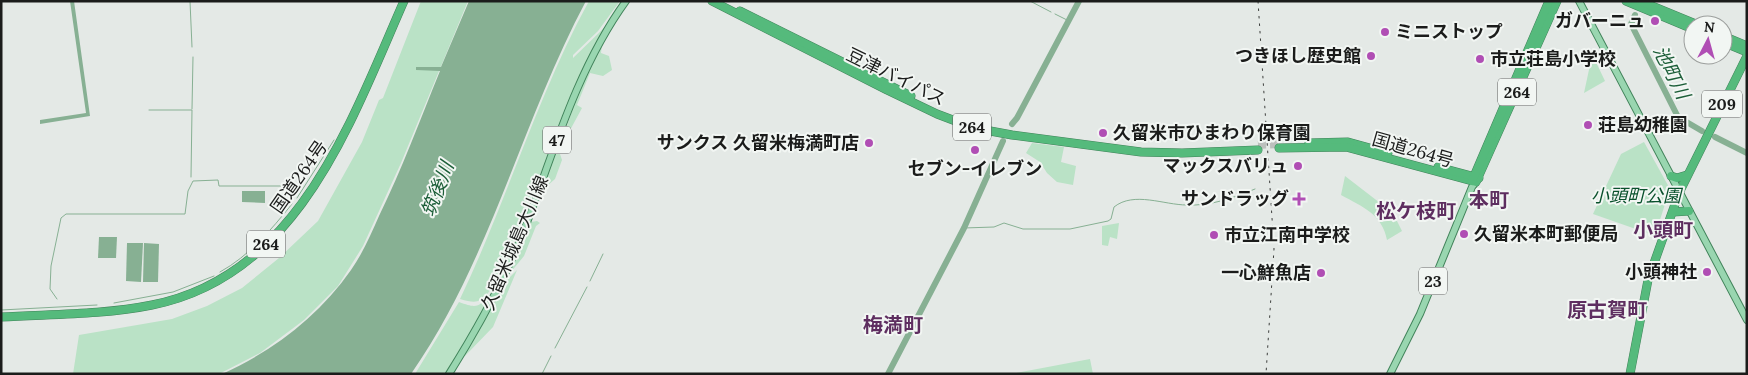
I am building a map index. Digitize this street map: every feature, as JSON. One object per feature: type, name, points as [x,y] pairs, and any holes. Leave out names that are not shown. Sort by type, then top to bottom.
[{"type":"highway","name":"国道264号","points":[[1,317],[108,311],[152,305],[204,288],[231,273],[252,257],[275,237],[301,206],[329,164],[350,125],[404,1]]},
{"type":"highway","name":"豆津バイパス","points":[[712,1],[895,94],[937,114],[974,128],[1012,135],[1141,152],[1182,153],[1258,147],[1143,148],[1014,132],[978,124],[943,112],[749,14],[718,1]]},
{"type":"highway","name":"国道264号","points":[[1279,146],[1347,144],[1474,181],[1549,1]]},
{"type":"highway","name":"264","points":[[1474,181],[1557,1]]},
{"type":"highway","points":[[1626,1],[1683,25]]},
{"type":"highway","points":[[1640,1],[1683,19]]},
{"type":"highway","points":[[1733,40],[1747,46]]},
{"type":"highway","points":[[1733,46],[1747,52]]},
{"type":"highway","name":"209","points":[[1630,374],[1648,280],[1679,193],[1747,56]]},
{"type":"highway","points":[[1671,176],[1677,178],[1687,175]]},
{"type":"highway","points":[[1673,212],[1689,211]]},
{"type":"main road","name":"久留米城島大川線","points":[[449,374],[482,319],[495,292],[531,212],[576,96],[603,36],[626,1]]},
{"type":"main road","points":[[1579,1],[1747,320]]},
{"type":"main road","name":"23","points":[[1390,374],[1420,314],[1474,181]]},
{"type":"green space","points":[[421,1],[468,1],[401,163],[363,246],[338,286],[304,320],[260,353],[219,374],[73,374],[79,335],[172,319],[207,306],[242,288],[279,258],[318,221],[362,142],[379,100],[383,98]]},
{"type":"green space","points":[[589,1],[620,1],[598,31],[573,55],[573,58],[605,27],[566,111],[497,281],[485,296],[478,301],[460,299],[570,37]]},
{"type":"green space","points":[[602,44],[601,53],[609,56],[612,70],[603,76],[590,73],[577,105],[582,108],[569,132],[564,134],[577,97]]},
{"type":"green space","points":[[1585,56],[1590,60],[1594,58],[1605,81],[1584,93],[1590,65],[1583,63]]},
{"type":"green space","name":"小頭町公園","points":[[1644,142],[1670,189],[1656,232],[1650,234],[1593,214],[1621,154]]},
{"type":"green space","points":[[1032,143],[1064,147],[1061,162],[1076,166],[1073,185],[1057,182],[1047,173],[1040,162],[1026,153]]},
{"type":"green space","points":[[557,145],[562,160],[555,179],[540,192]]},
{"type":"green space","points":[[1345,176],[1393,213],[1402,231],[1387,240],[1381,224],[1370,212],[1341,195]]},
{"type":"green space","points":[[537,221],[540,223],[536,226],[524,256],[504,278],[531,222]]},
{"type":"green space","points":[[1119,223],[1117,239],[1110,237],[1108,246],[1102,245],[1102,226]]},
{"type":"green space","points":[[517,270],[493,327],[465,356],[464,352],[485,320],[499,288]]},
{"type":"green space","points":[[492,293],[480,319],[446,374],[415,374],[459,302],[474,306],[480,304]]},
{"type":"green space","points":[[1090,359],[1093,374],[1011,374]]},
{"type":"water","points":[[70,1],[74,1],[90,116],[40,124],[40,120],[86,113]]},
{"type":"water","name":"筑後川","points":[[469,1],[586,1],[542,95],[484,238],[463,284],[439,330],[411,374],[222,374],[259,355],[294,331],[325,302],[355,264],[411,144],[440,71],[416,70],[416,67],[441,67]]},
{"type":"water","points":[[242,191],[265,191],[265,203],[242,202]]},
{"type":"water","points":[[99,237],[117,237],[116,258],[98,258]]},
{"type":"water","points":[[127,243],[143,243],[141,282],[126,281]]},
{"type":"water","points":[[144,243],[159,244],[158,282],[143,282]]},
{"type":"waterway","points":[[190,1],[192,47]]},
{"type":"waterway","points":[[1030,1],[1051,12]]},
{"type":"waterway","points":[[1012,124],[1017,118],[1079,1]]},
{"type":"waterway","points":[[1055,14],[1069,21]]},
{"type":"waterway","name":"池町川","points":[[1635,15],[1631,24],[1678,117],[1702,131]]},
{"type":"waterway","points":[[192,109],[193,57]]},
{"type":"waterway","points":[[149,110],[192,110],[191,177]]},
{"type":"waterway","name":"池町川","points":[[1715,137],[1747,153]]},
{"type":"waterway","points":[[297,198],[334,140]]},
{"type":"waterway","points":[[888,374],[964,228],[1003,141]]},
{"type":"waterway","points":[[57,299],[50,289],[51,266],[61,218],[66,214],[185,214],[188,191],[193,181],[218,180],[219,186],[295,186]]},
{"type":"waterway","points":[[964,228],[994,227],[1004,223],[1023,229],[1070,229],[1108,221],[1111,219],[1114,207],[1122,202],[1131,200],[1140,199],[1196,205],[1222,201],[1255,189]]},
{"type":"waterway","points":[[220,272],[231,266],[250,250],[268,233],[292,204]]},
{"type":"waterway","points":[[590,281],[603,254]]},
{"type":"waterway","points":[[114,303],[173,292],[214,276]]},
{"type":"waterway","points":[[555,348],[587,287]]},
{"type":"waterway","points":[[1,310],[97,305]]},
{"type":"waterway","points":[[542,374],[551,356]]},
{"type":"tunnel","points":[[1258,145],[1279,144]]},
{"type":"railway","points":[[1258,1],[1274,249],[1266,374]]},
{"type":"place","name":"ガバーニュ","points":[[1655,21]]},
{"type":"place","name":"ミニストップ","points":[[1385,32]]},
{"type":"place","name":"つきほし歴史館","points":[[1371,56]]},
{"type":"place","name":"市立荘島小学校","points":[[1480,59]]},
{"type":"place","name":"荘島幼稚園","points":[[1588,125]]},
{"type":"place","name":"久留米市ひまわり保育園","points":[[1103,133]]},
{"type":"place","name":"サンクス 久留米梅満町店","points":[[869,143]]},
{"type":"place","name":"セブン-イレブン","points":[[975,150]]},
{"type":"place","name":"マックスバリュ","points":[[1298,166]]},
{"type":"place","name":"サンドラッグ","points":[[1299,199]]},
{"type":"place","name":"久留米本町郵便局","points":[[1464,234]]},
{"type":"place","name":"市立江南中学校","points":[[1214,235]]},
{"type":"place","name":"小頭神社","points":[[1707,272]]},
{"type":"place","name":"一心鮮魚店","points":[[1321,273]]},
{"type":"district","name":"本町","points":[[1489,200]]},
{"type":"district","name":"松ケ枝町","points":[[1416,211]]},
{"type":"district","name":"小頭町","points":[[1663,230]]},
{"type":"district","name":"原古賀町","points":[[1607,310]]},
{"type":"district","name":"梅満町","points":[[893,325]]}]
